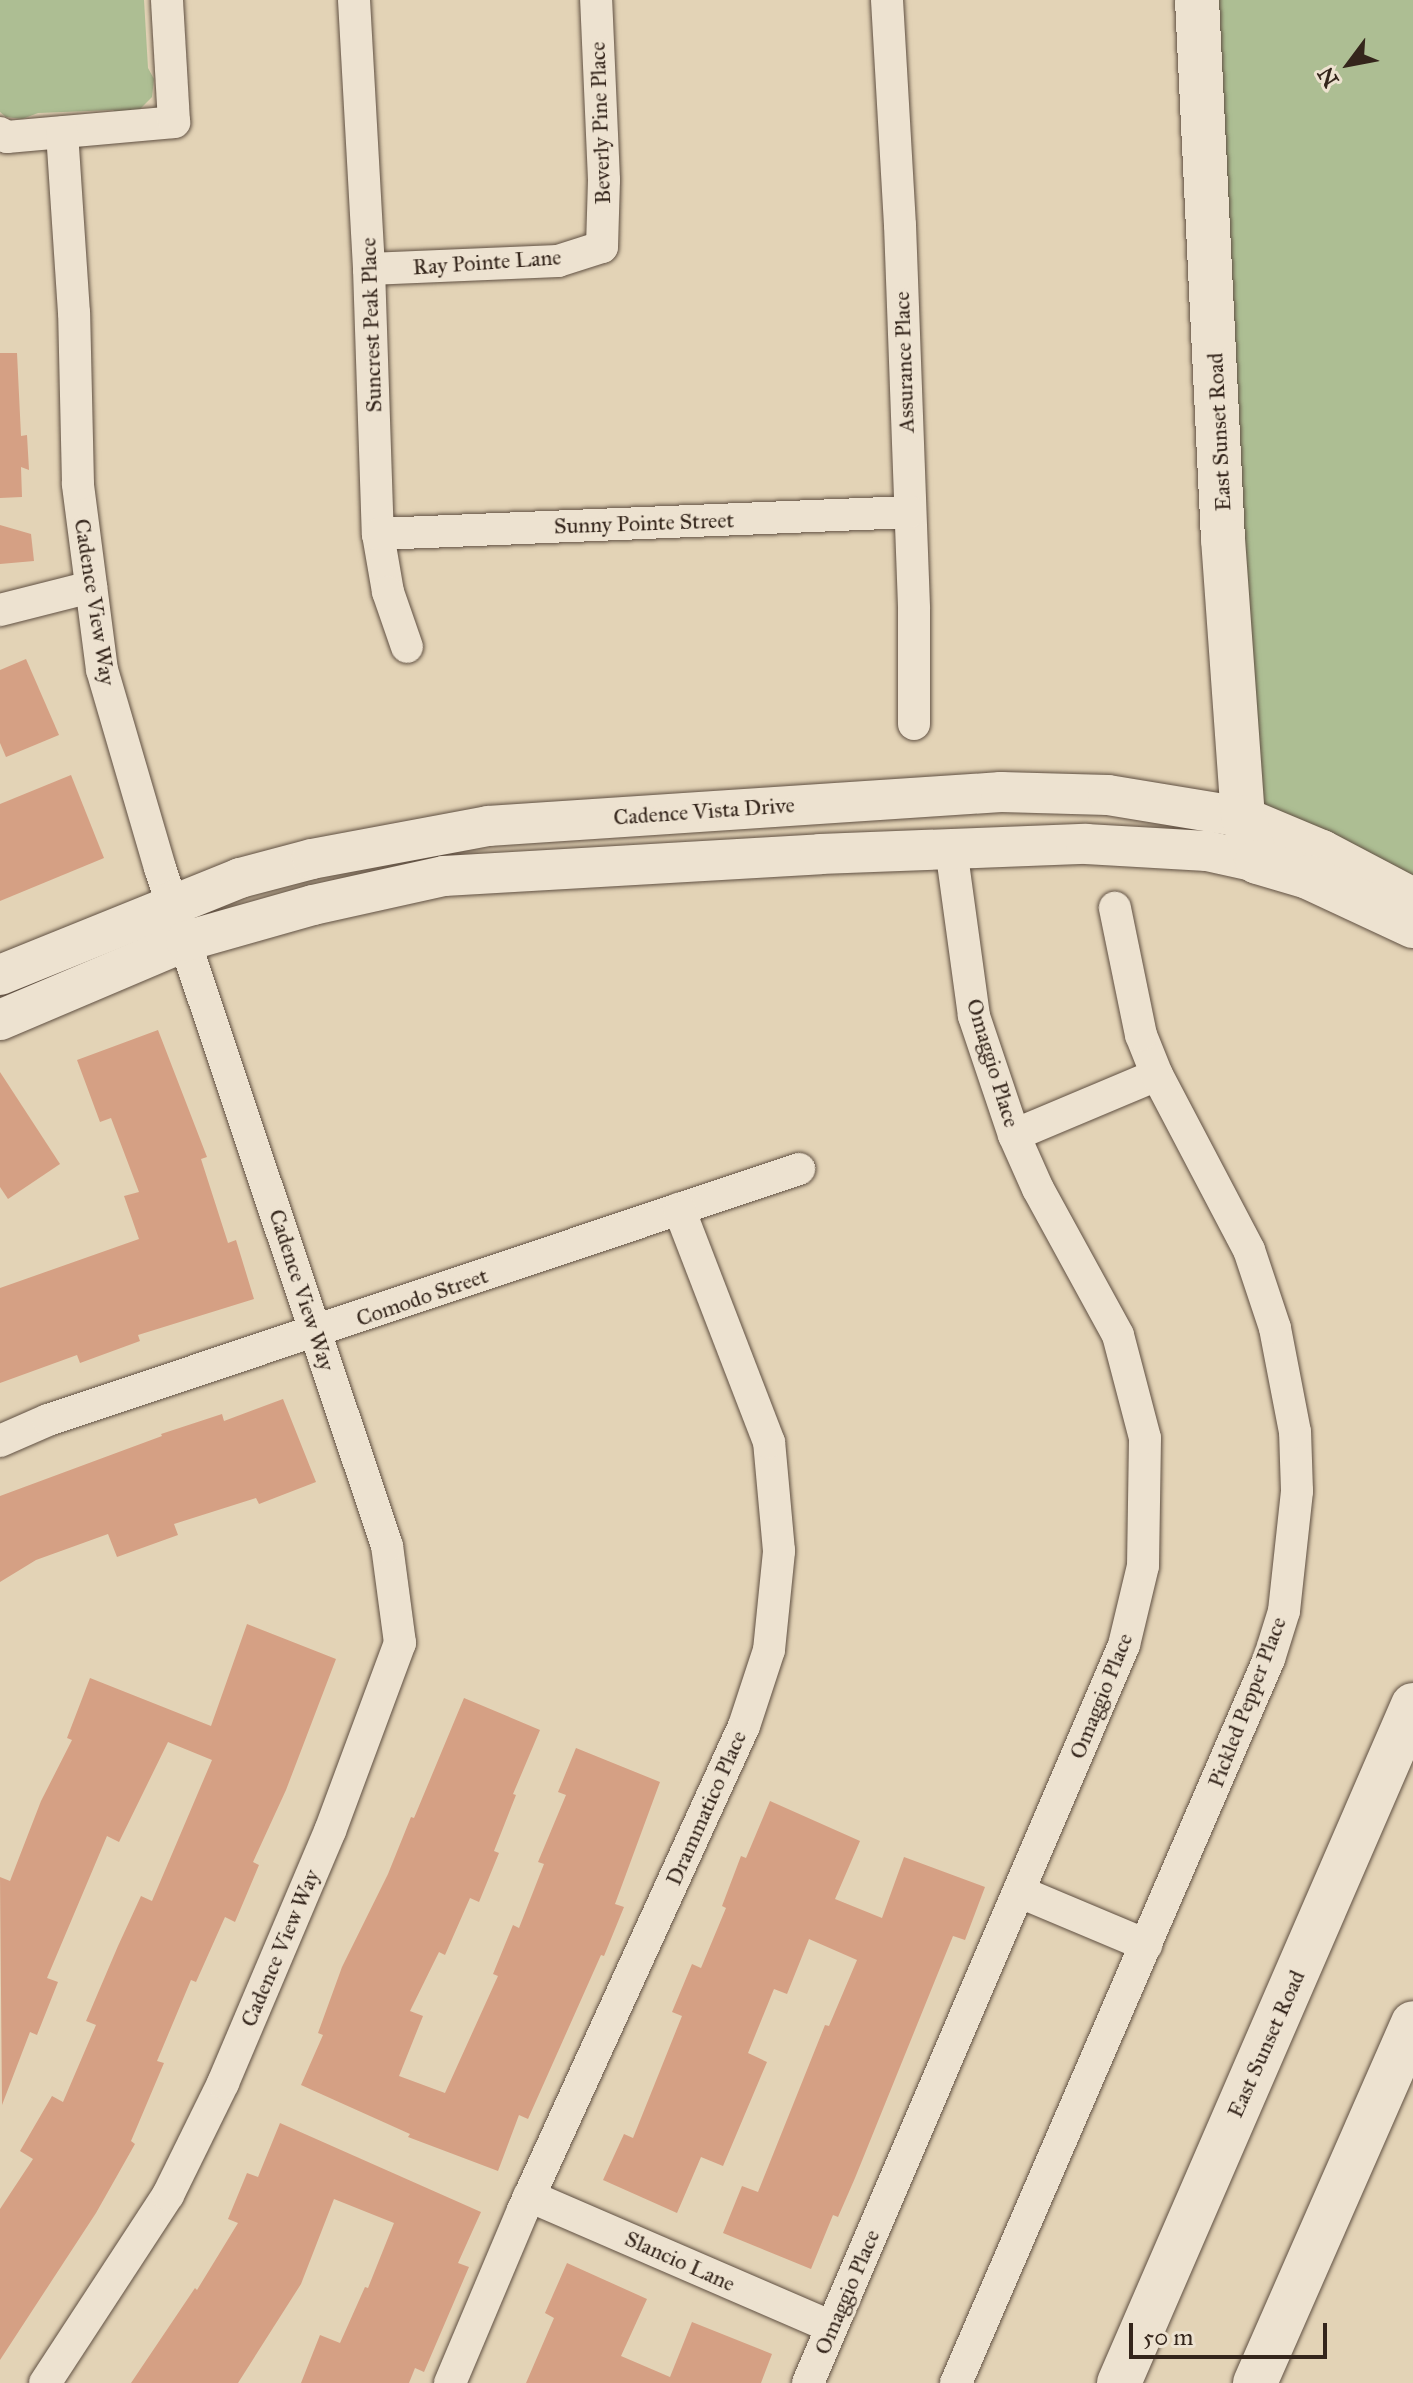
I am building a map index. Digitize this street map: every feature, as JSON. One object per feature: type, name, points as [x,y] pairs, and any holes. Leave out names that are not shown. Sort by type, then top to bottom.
[{"type":"main road","name":"East Sunset Road","points":[[1197,0],[1223,539],[1243,817],[1257,862]]},
{"type":"main road","points":[[1257,862],[1308,877],[1413,926]]},
{"type":"main road","name":"East Sunset Road","points":[[1119,2383],[1413,1705]]},
{"type":"main road","points":[[1255,2383],[1413,2023]]},
{"type":"street","points":[[0,133],[7,137],[174,122],[167,0]]},
{"type":"street","name":"Suncrest Peak Place","points":[[354,0],[369,269],[378,534],[388,592],[407,647]]},
{"type":"street","name":"Beverly Pine Place","points":[[596,0],[604,180],[602,247]]},
{"type":"street","name":"Assurance Place","points":[[887,0],[900,225],[914,724]]},
{"type":"street","name":"Cadence View Way","points":[[45,2383],[168,2195],[223,2083],[330,1831],[400,1643],[387,1546],[136,793],[102,670],[78,484],[74,313],[62,132]]},
{"type":"street","name":"Ray Pointe Lane","points":[[369,269],[558,261],[602,247]]},
{"type":"street","name":"Sunny Pointe Street","points":[[378,534],[910,512]]},
{"type":"street","points":[[0,610],[91,587]]},
{"type":"street","name":"Cadence Vista Drive","points":[[0,975],[240,878],[312,859],[488,826],[1001,792],[1108,795],[1243,817],[1322,850],[1413,898]]},
{"type":"street","points":[[0,1020],[186,941],[313,905],[444,876],[951,848],[1145,846],[1207,851],[1257,862]]},
{"type":"street","name":"Omaggio Place","points":[[808,2383],[1124,1645],[1143,1566],[1145,1438],[1118,1335],[1038,1189],[1014,1135],[974,1016],[951,848]]},
{"type":"street","name":"Pickled Pepper Place","points":[[956,2383],[1269,1659],[1284,1611],[1297,1491],[1289,1383],[1249,1250],[1157,1075],[1141,1035],[1115,908]]},
{"type":"street","points":[[1014,1135],[1157,1075]]},
{"type":"street","name":"Comodo Street","points":[[0,1441],[48,1420],[316,1333],[799,1169]]},
{"type":"street","name":"Drammatico Place","points":[[450,2383],[529,2196],[744,1726],[769,1650],[779,1551],[769,1442],[679,1209]]},
{"type":"street","points":[[1020,1892],[1146,1945]]},
{"type":"street","name":"Slancio Lane","points":[[529,2196],[831,2327]]},
{"type":"green space","points":[[0,0],[144,0],[148,68],[154,79],[152,97],[138,111],[119,114],[113,110],[38,113],[22,119],[6,117],[0,112]]},
{"type":"green space","points":[[1214,0],[1413,0],[1413,886],[1257,815]]},
{"type":"building","points":[[0,353],[17,353],[21,436],[27,435],[29,470],[21,467],[22,497],[0,498]]},
{"type":"building","points":[[0,525],[31,534],[34,561],[0,564]]},
{"type":"building","points":[[26,659],[59,735],[6,757],[0,743],[0,670]]},
{"type":"building","points":[[71,775],[104,858],[0,901],[0,804]]},
{"type":"building","points":[[158,1030],[207,1157],[201,1159],[228,1243],[236,1240],[254,1299],[138,1335],[140,1341],[80,1363],[77,1355],[0,1383],[0,1288],[139,1239],[124,1196],[139,1192],[111,1118],[100,1122],[77,1060]]},
{"type":"building","points":[[0,1072],[60,1164],[8,1199],[0,1187]]},
{"type":"building","points":[[283,1399],[316,1482],[259,1504],[256,1498],[174,1524],[178,1535],[117,1557],[108,1534],[36,1560],[0,1582],[0,1496],[161,1434],[222,1414],[224,1421]]},
{"type":"building","points":[[247,1624],[336,1659],[286,1790],[253,1862],[259,1865],[235,1922],[225,1917],[196,1982],[191,1980],[157,2061],[164,2063],[131,2141],[135,2144],[96,2213],[0,2360],[0,2209],[33,2159],[20,2151],[52,2096],[63,2102],[96,2025],[86,2021],[118,1946],[141,1896],[152,1901],[212,1760],[168,1742],[119,1842],[107,1836],[47,1978],[58,1982],[37,2035],[30,2032],[2,2105],[0,1877],[10,1881],[41,1801],[72,1740],[67,1738],[90,1678],[211,1726]]},
{"type":"building","points":[[464,1698],[540,1730],[513,1794],[516,1795],[494,1851],[499,1853],[479,1902],[470,1898],[445,1955],[439,1952],[410,2011],[423,2016],[399,2076],[445,2093],[498,1976],[493,1974],[513,1925],[519,1928],[544,1864],[538,1862],[566,1795],[558,1792],[576,1748],[660,1782],[615,1904],[624,1907],[604,1956],[601,1955],[528,2119],[519,2115],[498,2171],[408,2137],[410,2134],[301,2085],[323,2035],[318,2033],[342,1967],[388,1874],[411,1817],[414,1818]]},
{"type":"building","points":[[770,1801],[860,1841],[835,1899],[882,1918],[904,1857],[985,1887],[965,1940],[953,1936],[855,2178],[838,2217],[833,2215],[811,2269],[723,2233],[742,2186],[758,2192],[825,2025],[829,2026],[857,1960],[809,1939],[787,1994],[774,1989],[748,2053],[767,2062],[723,2166],[701,2157],[677,2213],[603,2180],[624,2134],[633,2138],[682,2016],[672,2012],[692,1964],[701,1968],[726,1908],[722,1906],[741,1856],[746,1858]]},
{"type":"building","points":[[280,2123],[481,2212],[458,2263],[469,2267],[424,2372],[415,2368],[409,2383],[301,2383],[320,2335],[340,2343],[365,2287],[368,2288],[394,2223],[334,2199],[301,2284],[238,2383],[131,2383],[195,2288],[197,2290],[238,2223],[228,2219],[247,2173],[258,2177]]},
{"type":"building","points":[[567,2263],[647,2299],[621,2356],[670,2377],[692,2322],[772,2354],[761,2383],[526,2383],[554,2318],[545,2313]]}]
